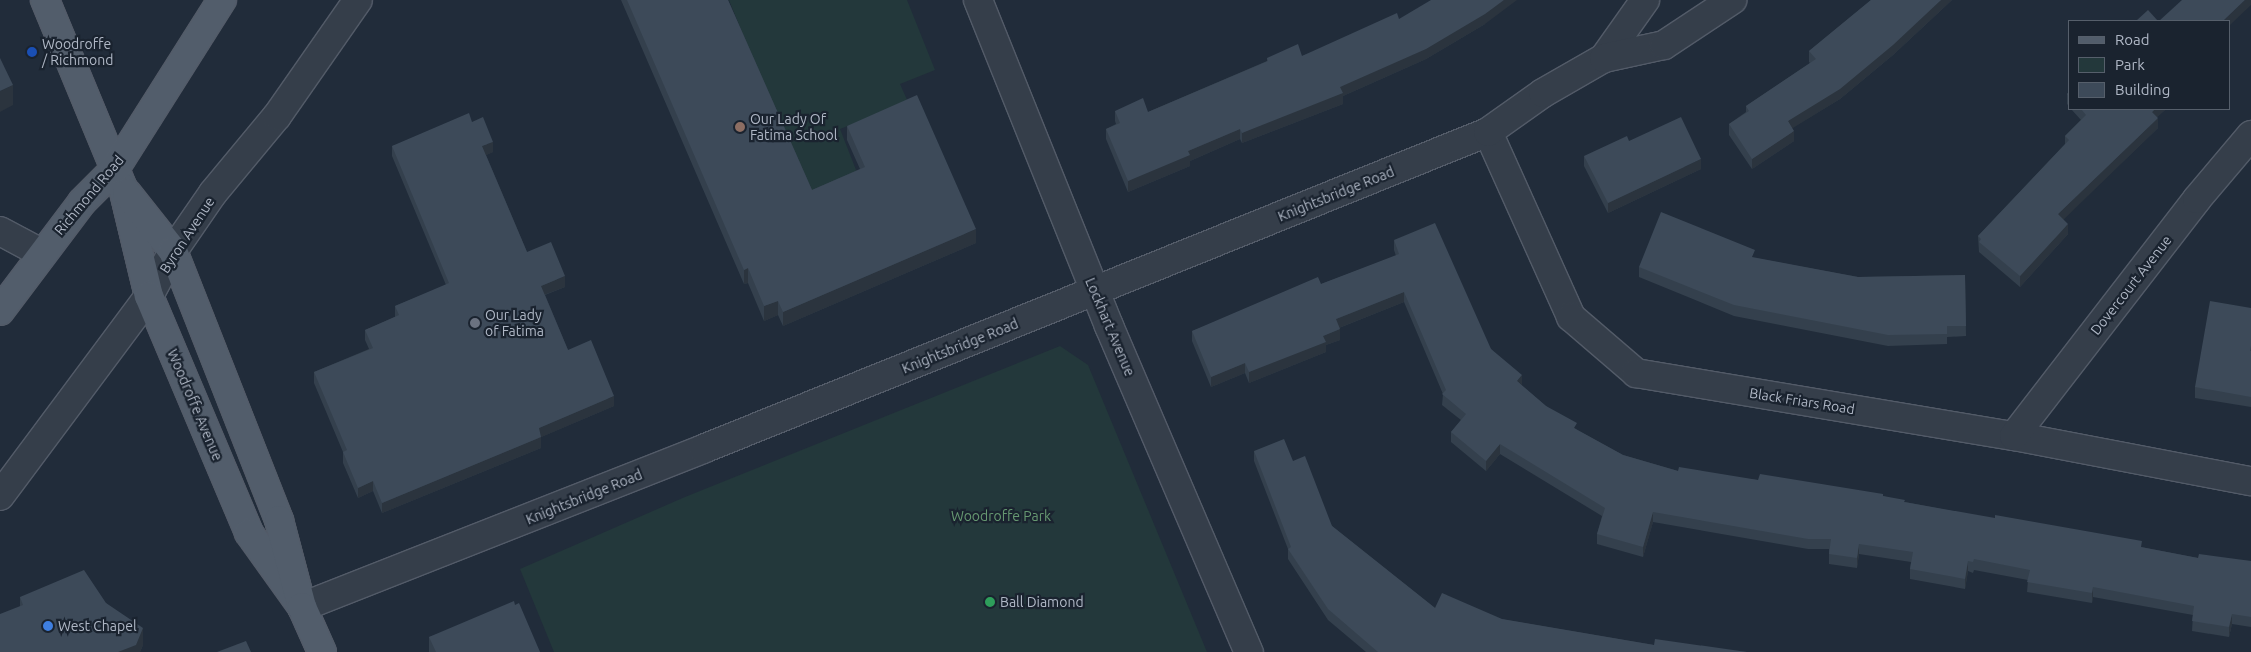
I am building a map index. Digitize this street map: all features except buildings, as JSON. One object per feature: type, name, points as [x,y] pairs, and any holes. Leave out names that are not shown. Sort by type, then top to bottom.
[{"type":"main road","name":"Woodroffe Avenue","points":[[45,0],[119,178],[146,285],[249,534],[302,606]]},
{"type":"main road","name":"Richmond Road","points":[[0,311],[41,253],[82,202],[119,178],[222,0]]},
{"type":"main road","name":"Woodroffe Avenue","points":[[119,178],[173,252],[279,520],[302,606],[322,652]]},
{"type":"street","name":"Byron Avenue","points":[[0,496],[146,285],[173,252],[213,193],[277,116],[358,0]]},
{"type":"street","name":"Lockhart Avenue","points":[[978,0],[1095,291],[1249,652]]},
{"type":"street","name":"Knightsbridge Road","points":[[1604,58],[1645,0]]},
{"type":"street","name":"Knightsbridge Road","points":[[302,606],[1095,291],[1488,132],[1543,93],[1604,58],[1664,45],[1732,0]]},
{"type":"street","name":"Black Friars Road","points":[[1488,132],[1571,317],[1636,374],[2014,436],[2251,481]]},
{"type":"street","name":"Dovercourt Avenue","points":[[2014,436],[2197,198],[2251,136]]},
{"type":"street","points":[[0,230],[41,253]]},
{"type":"green space","points":[[729,0],[907,0],[935,70],[900,84],[908,102],[840,129],[858,175],[808,196]]},
{"type":"green space","name":"Woodroffe Park","points":[[1060,346],[1088,365],[1207,652],[554,652],[520,569],[685,497]]},
{"type":"place","name":"Woodroffe / Richmond","points":[[32,52]]},
{"type":"place","name":"Our Lady Of Fatima School","points":[[740,127]]},
{"type":"place","name":"Our Lady of Fatima","points":[[475,323]]},
{"type":"place","name":"Ball Diamond","points":[[990,602]]},
{"type":"place","name":"West Chapel","points":[[48,626]]}]
